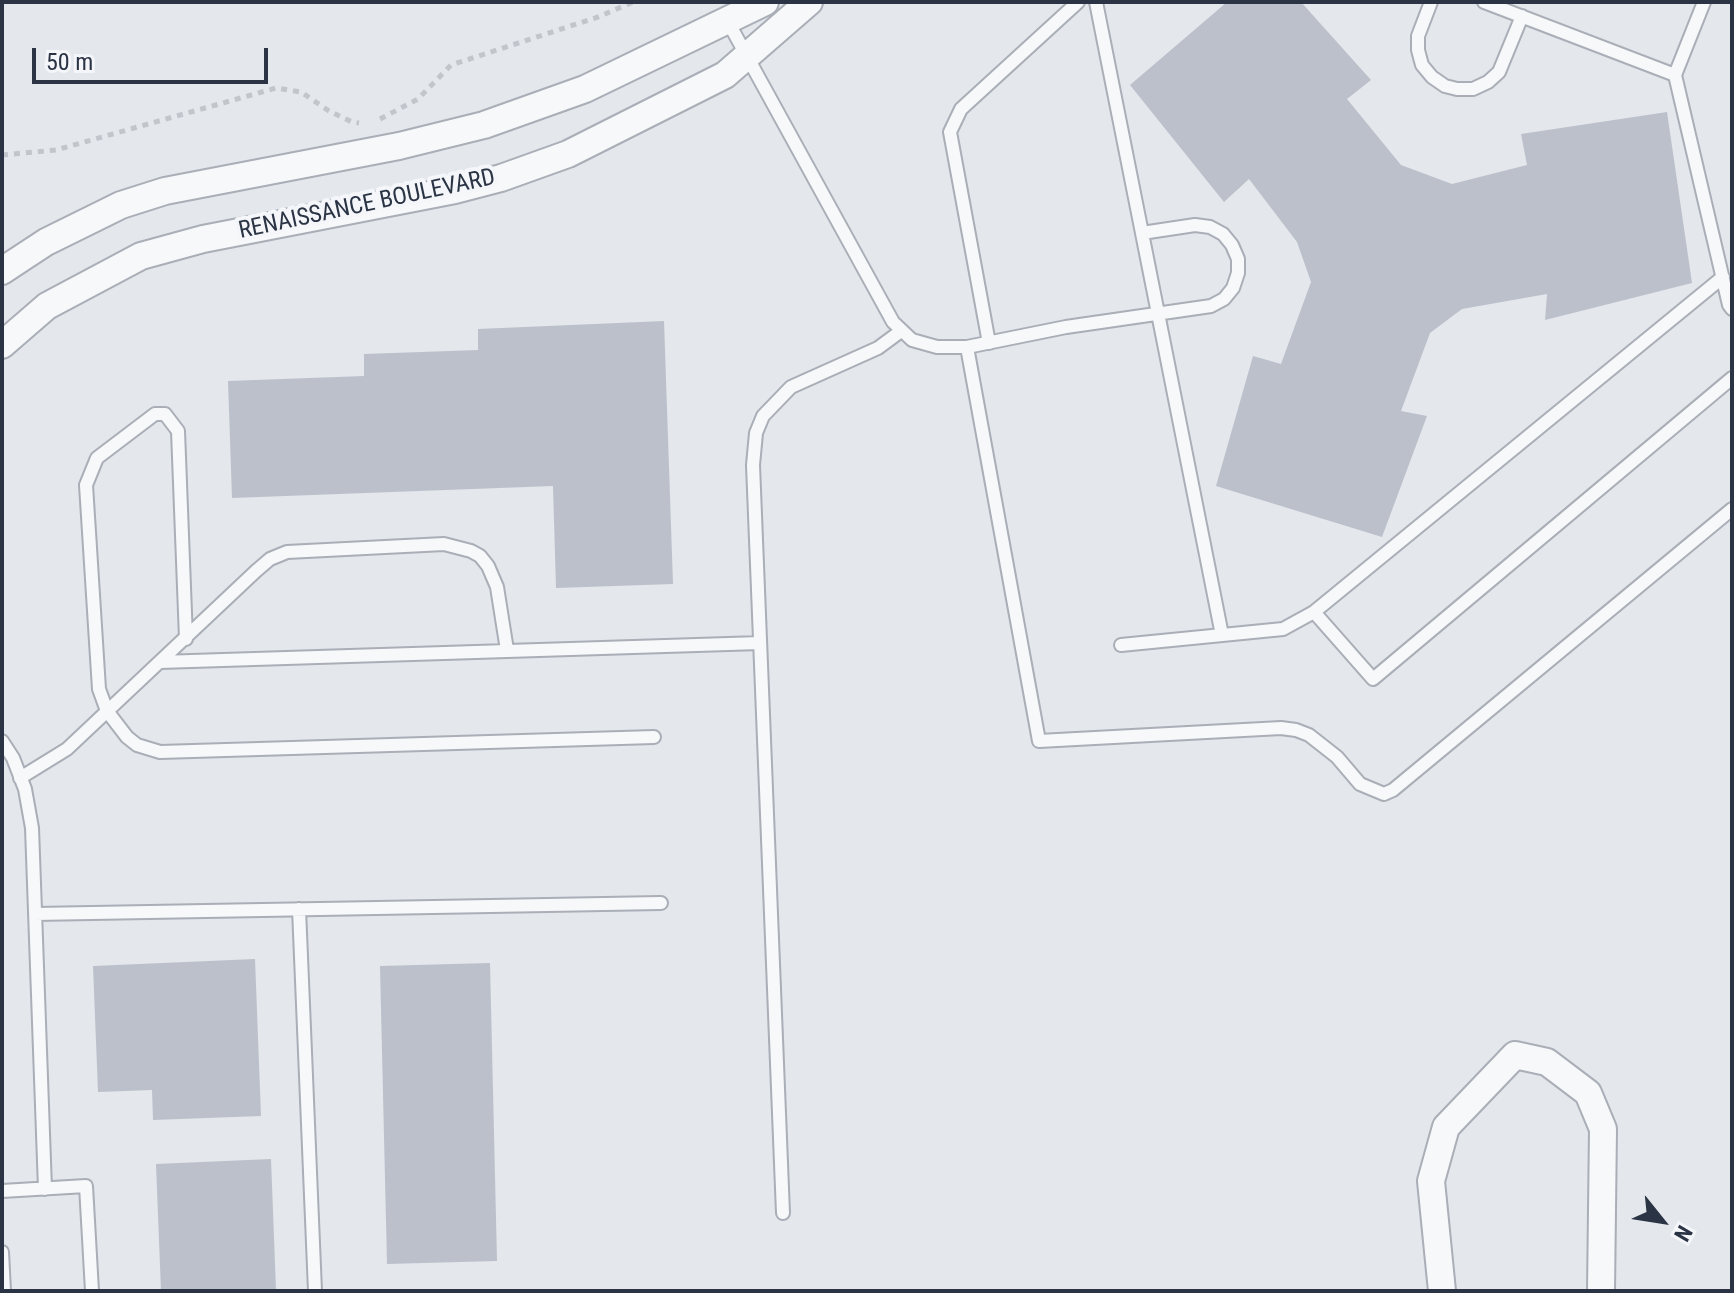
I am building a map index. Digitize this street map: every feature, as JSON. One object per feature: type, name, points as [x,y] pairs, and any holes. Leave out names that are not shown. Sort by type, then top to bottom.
[{"type":"street","points":[[2,271],[46,242],[121,205],[165,191],[413,143],[484,125],[585,89],[765,2]]},
{"type":"street","name":"RENAISSANCE BOULEVARD","points":[[2,345],[47,306],[141,256],[203,239],[410,200],[501,178],[568,154],[725,75],[809,2]]},
{"type":"street","points":[[1442,1291],[1431,1181],[1446,1127],[1515,1055],[1547,1062],[1588,1093],[1603,1129],[1601,1291]]},
{"type":"lane","points":[[989,343],[950,132],[961,109],[1078,2]]},
{"type":"lane","points":[[1096,2],[1222,635]]},
{"type":"lane","points":[[1431,2],[1418,36],[1422,65],[1445,86],[1457,89],[1473,89],[1499,72],[1522,16]]},
{"type":"lane","points":[[1484,2],[1675,75]]},
{"type":"lane","points":[[1704,2],[1675,75],[1732,309]]},
{"type":"lane","points":[[727,20],[893,322],[922,344],[967,347],[1066,327],[1211,306],[1224,299],[1233,288],[1238,259],[1223,234],[1210,227],[1195,225],[1142,233]]},
{"type":"lane","points":[[1121,645],[1283,629],[1314,612],[1723,277]]},
{"type":"lane","points":[[783,1213],[753,465],[756,433],[763,416],[791,387],[878,348],[901,331]]},
{"type":"lane","points":[[967,347],[1039,741],[1281,728],[1296,730],[1309,735],[1337,757],[1360,784],[1384,794],[1393,790],[1732,509]]},
{"type":"lane","points":[[1314,612],[1373,679],[1732,378]]},
{"type":"lane","points":[[186,639],[178,431],[165,414],[155,414],[97,458],[86,485],[99,689],[107,711],[127,737],[148,750],[160,752],[654,737]]},
{"type":"lane","points":[[20,778],[67,749],[270,559],[287,552],[444,544],[471,551],[488,566],[497,587],[507,650]]},
{"type":"lane","points":[[160,662],[760,643]]},
{"type":"lane","points":[[2,741],[13,758],[20,778],[32,828],[45,1189]]},
{"type":"lane","points":[[2,767],[13,758]]},
{"type":"lane","points":[[35,914],[661,903]]},
{"type":"lane","points":[[299,909],[315,1291]]},
{"type":"lane","points":[[2,1191],[86,1186],[92,1291]]},
{"type":"lane","points":[[2,1252],[4,1291]]},
{"type":"path","points":[[2,155],[56,150],[276,88],[301,92],[352,122],[370,124],[418,99],[451,65],[598,17],[633,2]]},
{"type":"building","points":[[1227,2],[1301,2],[1371,80],[1347,99],[1401,165],[1452,184],[1527,165],[1521,134],[1667,112],[1692,283],[1545,320],[1547,294],[1462,309],[1430,333],[1401,411],[1427,416],[1382,537],[1216,486],[1253,356],[1281,364],[1311,282],[1297,242],[1249,179],[1224,202],[1130,85]]},
{"type":"building","points":[[664,321],[673,584],[556,588],[553,486],[232,498],[228,381],[364,376],[364,354],[478,350],[478,329]]},
{"type":"building","points":[[255,959],[261,1116],[153,1120],[152,1090],[98,1092],[93,966]]},
{"type":"building","points":[[490,963],[497,1261],[387,1264],[380,966]]},
{"type":"building","points":[[271,1159],[276,1291],[161,1291],[156,1164]]}]
